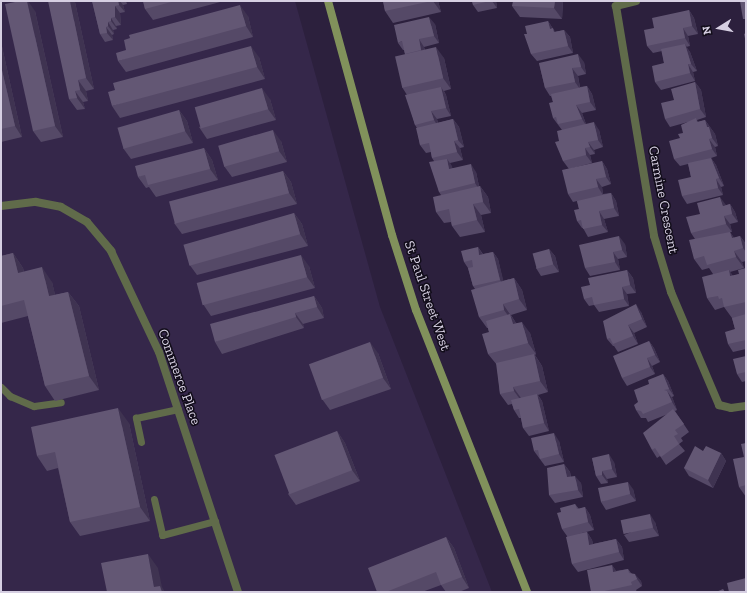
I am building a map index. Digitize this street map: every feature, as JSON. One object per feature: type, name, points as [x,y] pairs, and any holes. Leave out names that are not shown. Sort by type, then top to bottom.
[{"type":"main road","name":"St Paul Street West","points":[[328,1],[392,235],[416,310],[527,592]]},
{"type":"street","name":"Carmine Crescent","points":[[636,1],[616,6],[654,236],[671,292],[719,405],[731,408],[746,406]]},
{"type":"street","name":"Commerce Place","points":[[1,206],[36,202],[61,207],[87,222],[111,251],[159,352],[238,592]]},
{"type":"lane","points":[[1,387],[10,396],[34,406],[61,402]]},
{"type":"lane","points":[[141,442],[136,418],[178,409]]},
{"type":"lane","points":[[154,499],[162,535],[215,521]]},
{"type":"shaded area","points":[[1,1],[295,1],[380,307],[492,592],[1,592]]},
{"type":"building","points":[[27,1],[55,126],[33,131],[5,4]]},
{"type":"building","points":[[48,1],[70,1],[86,78],[78,80],[80,90],[75,91],[77,98],[69,99]]},
{"type":"building","points":[[92,1],[118,1],[119,5],[115,6],[115,17],[111,18],[111,21],[108,22],[108,26],[106,27],[107,33],[100,34]]},
{"type":"building","points":[[143,1],[175,1],[145,9]]},
{"type":"building","points":[[383,1],[432,1],[385,11]]},
{"type":"building","points":[[472,1],[490,1],[473,5]]},
{"type":"building","points":[[513,1],[555,1],[554,8],[512,6]]},
{"type":"building","points":[[740,1],[746,1],[746,19],[743,19]]},
{"type":"building","points":[[240,5],[246,26],[118,61],[116,53],[126,50],[124,40],[130,38],[129,35]]},
{"type":"building","points":[[689,10],[692,26],[683,28],[685,38],[647,46],[644,30],[654,28],[652,18]]},
{"type":"building","points":[[429,17],[434,36],[419,39],[421,50],[405,54],[402,41],[398,43],[394,25]]},
{"type":"building","points":[[548,21],[550,29],[553,28],[554,32],[564,30],[568,46],[531,54],[524,34],[527,34],[525,26]]},
{"type":"building","points":[[685,44],[691,64],[688,64],[690,73],[655,82],[652,66],[664,63],[661,49]]},
{"type":"building","points":[[251,46],[257,67],[112,106],[108,92],[115,90],[113,83]]},
{"type":"building","points":[[436,47],[443,78],[402,88],[395,56]]},
{"type":"building","points":[[578,54],[581,67],[572,68],[575,82],[545,88],[539,63]]},
{"type":"building","points":[[1,66],[15,126],[1,129]]},
{"type":"building","points":[[695,82],[700,109],[665,119],[661,103],[674,100],[671,89]]},
{"type":"building","points":[[587,86],[590,102],[576,105],[582,119],[558,124],[556,117],[553,118],[549,103],[553,102],[551,94]]},
{"type":"building","points":[[441,87],[446,108],[431,111],[434,120],[415,125],[405,95]]},
{"type":"building","points":[[262,88],[268,109],[201,128],[195,107]]},
{"type":"building","points":[[179,110],[185,131],[124,149],[117,128]]},
{"type":"building","points":[[696,118],[697,122],[705,120],[707,127],[709,127],[712,138],[709,139],[712,149],[674,159],[669,141],[680,138],[678,134],[683,133],[681,125]]},
{"type":"building","points":[[453,119],[458,140],[454,141],[457,152],[432,158],[429,143],[420,145],[416,128]]},
{"type":"building","points":[[594,122],[598,140],[588,142],[590,147],[585,148],[586,155],[563,161],[555,142],[559,141],[557,131]]},
{"type":"building","points":[[273,130],[279,151],[224,167],[218,146]]},
{"type":"building","points":[[204,148],[210,169],[148,185],[145,175],[138,177],[135,166]]},
{"type":"building","points":[[711,158],[719,178],[716,179],[718,188],[682,196],[678,180],[691,177],[688,163]]},
{"type":"building","points":[[447,159],[449,169],[471,164],[475,183],[439,192],[429,162]]},
{"type":"building","points":[[602,161],[606,177],[596,179],[598,187],[568,194],[562,170]]},
{"type":"building","points":[[283,171],[289,193],[175,224],[169,202]]},
{"type":"building","points":[[480,186],[483,202],[473,204],[477,220],[452,226],[449,209],[436,212],[433,197]]},
{"type":"building","points":[[611,193],[614,208],[599,211],[602,225],[583,229],[581,220],[577,221],[574,210],[579,209],[577,201]]},
{"type":"building","points":[[720,197],[723,206],[730,204],[732,214],[724,216],[726,224],[691,233],[686,217],[700,214],[697,203]]},
{"type":"building","points":[[294,213],[300,234],[190,266],[183,245]]},
{"type":"building","points":[[730,232],[732,238],[740,236],[743,248],[734,251],[736,257],[707,265],[704,256],[694,259],[689,240]]},
{"type":"building","points":[[619,236],[622,250],[613,252],[615,262],[585,268],[579,245]]},
{"type":"building","points":[[478,247],[479,255],[493,252],[500,280],[473,286],[468,268],[473,267],[472,260],[464,262],[461,251]]},
{"type":"building","points":[[549,249],[553,264],[537,269],[533,253]]},
{"type":"building","points":[[13,253],[18,273],[42,267],[49,296],[68,292],[89,376],[45,386],[24,300],[1,306],[1,256]]},
{"type":"building","points":[[301,255],[307,277],[203,305],[197,283]]},
{"type":"building","points":[[746,268],[746,302],[724,307],[722,298],[719,299],[718,296],[707,298],[702,277],[729,270],[730,276],[739,274],[738,270]]},
{"type":"building","points":[[627,270],[630,285],[622,287],[624,299],[594,305],[592,297],[584,299],[581,287],[590,285],[588,278]]},
{"type":"building","points":[[514,278],[519,299],[503,304],[504,310],[479,317],[471,290]]},
{"type":"building","points":[[314,296],[317,307],[295,313],[296,317],[215,342],[210,324]]},
{"type":"building","points":[[636,304],[642,319],[628,325],[633,336],[613,344],[610,338],[607,339],[603,321]]},
{"type":"building","points":[[510,314],[513,324],[522,322],[528,343],[488,354],[482,334],[489,332],[486,321]]},
{"type":"building","points":[[746,314],[746,340],[728,344],[725,332],[735,329],[732,318]]},
{"type":"building","points":[[649,341],[655,355],[647,358],[650,367],[622,378],[613,356]]},
{"type":"building","points":[[370,342],[383,378],[322,400],[309,364]]},
{"type":"building","points":[[534,354],[540,381],[513,387],[514,391],[500,394],[496,363]]},
{"type":"building","points":[[746,356],[746,372],[737,374],[733,359]]},
{"type":"building","points":[[663,374],[669,389],[664,390],[667,391],[672,402],[643,414],[641,411],[636,410],[634,405],[638,402],[634,390],[649,384],[648,380]]},
{"type":"building","points":[[537,394],[544,423],[523,428],[519,409],[514,410],[511,400]]},
{"type":"building","points":[[118,408],[140,507],[70,522],[55,452],[37,456],[31,427]]},
{"type":"building","points":[[673,409],[684,424],[675,430],[678,434],[674,436],[679,444],[661,457],[655,448],[652,450],[643,433]]},
{"type":"building","points":[[337,431],[352,470],[290,494],[274,455]]},
{"type":"building","points":[[554,433],[559,454],[540,459],[538,450],[534,451],[531,438]]},
{"type":"building","points":[[746,443],[746,485],[739,487],[733,459],[744,457],[741,444]]},
{"type":"building","points":[[695,446],[703,451],[706,446],[721,453],[708,480],[684,468]]},
{"type":"building","points":[[609,454],[612,469],[602,471],[602,475],[596,476],[592,458]]},
{"type":"building","points":[[564,464],[567,477],[575,476],[578,490],[549,495],[547,468]]},
{"type":"building","points":[[628,482],[630,494],[601,502],[598,488]]},
{"type":"building","points":[[575,504],[577,509],[585,507],[588,522],[562,529],[557,513],[561,512],[560,508]]},
{"type":"building","points":[[650,514],[653,528],[624,534],[621,520]]},
{"type":"building","points":[[587,532],[589,545],[616,539],[619,552],[572,564],[566,537]]},
{"type":"building","points":[[446,537],[462,577],[441,585],[436,572],[386,592],[377,592],[368,568]]},
{"type":"building","points":[[148,554],[154,587],[160,586],[162,592],[107,592],[101,563]]},
{"type":"building","points":[[612,565],[613,572],[628,569],[629,573],[635,574],[637,579],[631,582],[632,585],[600,592],[591,592],[587,570]]},
{"type":"building","points":[[746,578],[746,592],[729,592],[727,583]]},
{"type":"building","points":[[723,589],[725,592],[716,592]]}]
